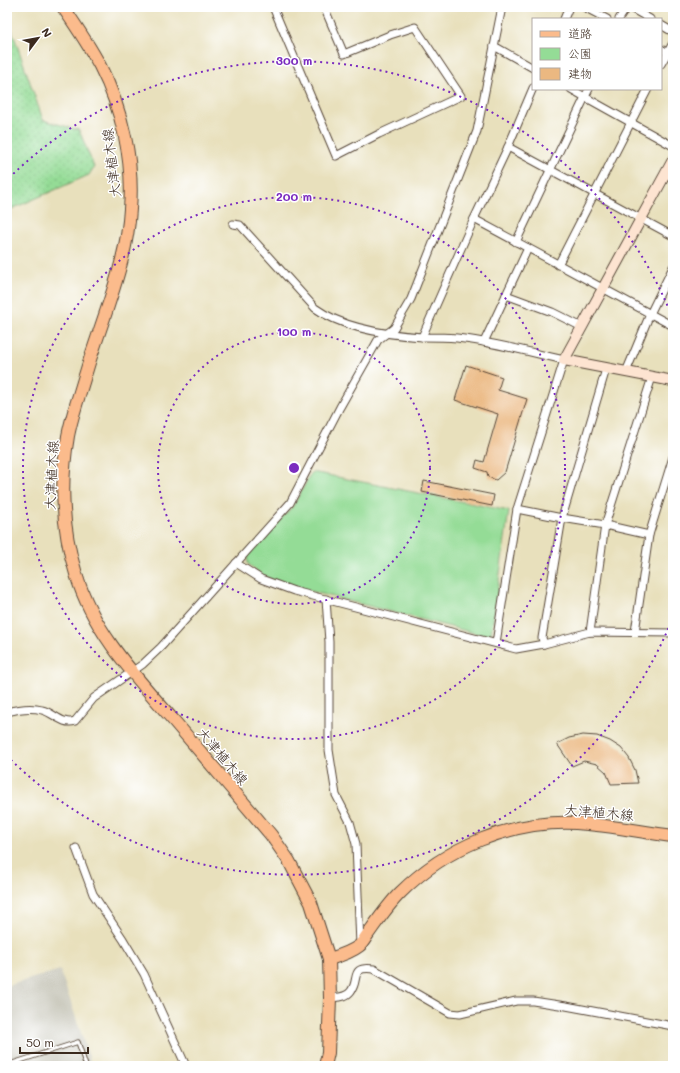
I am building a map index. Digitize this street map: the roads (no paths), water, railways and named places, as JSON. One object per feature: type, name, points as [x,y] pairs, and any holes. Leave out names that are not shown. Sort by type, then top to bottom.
[{"type":"main road","name":"大津植木線","points":[[63,7],[92,51],[114,98],[125,136],[131,188],[125,248],[113,290],[82,383],[68,433],[63,476],[64,519],[69,546],[76,574],[85,598],[106,636],[132,672],[266,829],[289,861],[311,902],[329,959],[330,998],[328,1053],[325,1066]]},
{"type":"main road","name":"大津植木線","points":[[329,959],[347,953],[360,945],[400,894],[442,859],[468,845],[489,837],[510,830],[554,824],[576,823],[673,836]]},
{"type":"street","points":[[273,7],[336,156],[379,134],[461,96],[415,27],[390,35],[344,54],[324,7]]},
{"type":"street","points":[[7,712],[31,708],[44,710],[66,722],[71,723],[75,721],[94,698],[143,664],[161,647],[290,503],[378,340],[394,328],[410,299],[425,264],[477,131],[502,7]]},
{"type":"street","points":[[564,18],[569,7]]},
{"type":"street","points":[[584,7],[605,18]]},
{"type":"street","points":[[620,18],[628,7],[648,18]]},
{"type":"street","points":[[662,26],[673,32]]},
{"type":"street","points":[[662,62],[673,43]]},
{"type":"street","points":[[494,46],[532,67]]},
{"type":"street","points":[[422,337],[532,90]]},
{"type":"street","points":[[573,90],[673,146]]},
{"type":"street","points":[[516,242],[588,90]]},
{"type":"street","points":[[558,265],[647,90]]},
{"type":"street","points":[[508,147],[673,236]]},
{"type":"street","points":[[496,643],[517,509],[564,360],[673,160]]},
{"type":"street","points":[[474,219],[673,326]]},
{"type":"street","points":[[233,224],[240,225],[315,308],[326,316],[340,321],[387,334],[456,338],[484,342],[606,369],[673,381]]},
{"type":"street","points":[[484,342],[528,248]]},
{"type":"street","points":[[626,372],[650,314],[673,267]]},
{"type":"street","points":[[506,295],[552,312],[582,327]]},
{"type":"street","points":[[544,644],[542,638],[562,518],[606,369]]},
{"type":"street","points":[[590,632],[605,525],[652,377]]},
{"type":"street","points":[[635,632],[649,535],[673,457]]},
{"type":"street","points":[[517,509],[605,525],[649,535]]},
{"type":"street","points":[[236,563],[261,579],[294,591],[516,649],[544,644],[590,632],[673,633]]},
{"type":"street","points":[[326,599],[329,642],[330,750],[336,795],[350,822],[356,844],[360,945]]},
{"type":"street","points":[[76,848],[93,894],[144,974],[186,1066]]},
{"type":"street","points":[[330,998],[344,996],[351,991],[357,972],[364,968],[374,969],[450,1013],[460,1014],[516,1001],[533,1001],[673,1026]]},
{"type":"lane","points":[[7,1065],[78,1042],[86,1066]]}]
